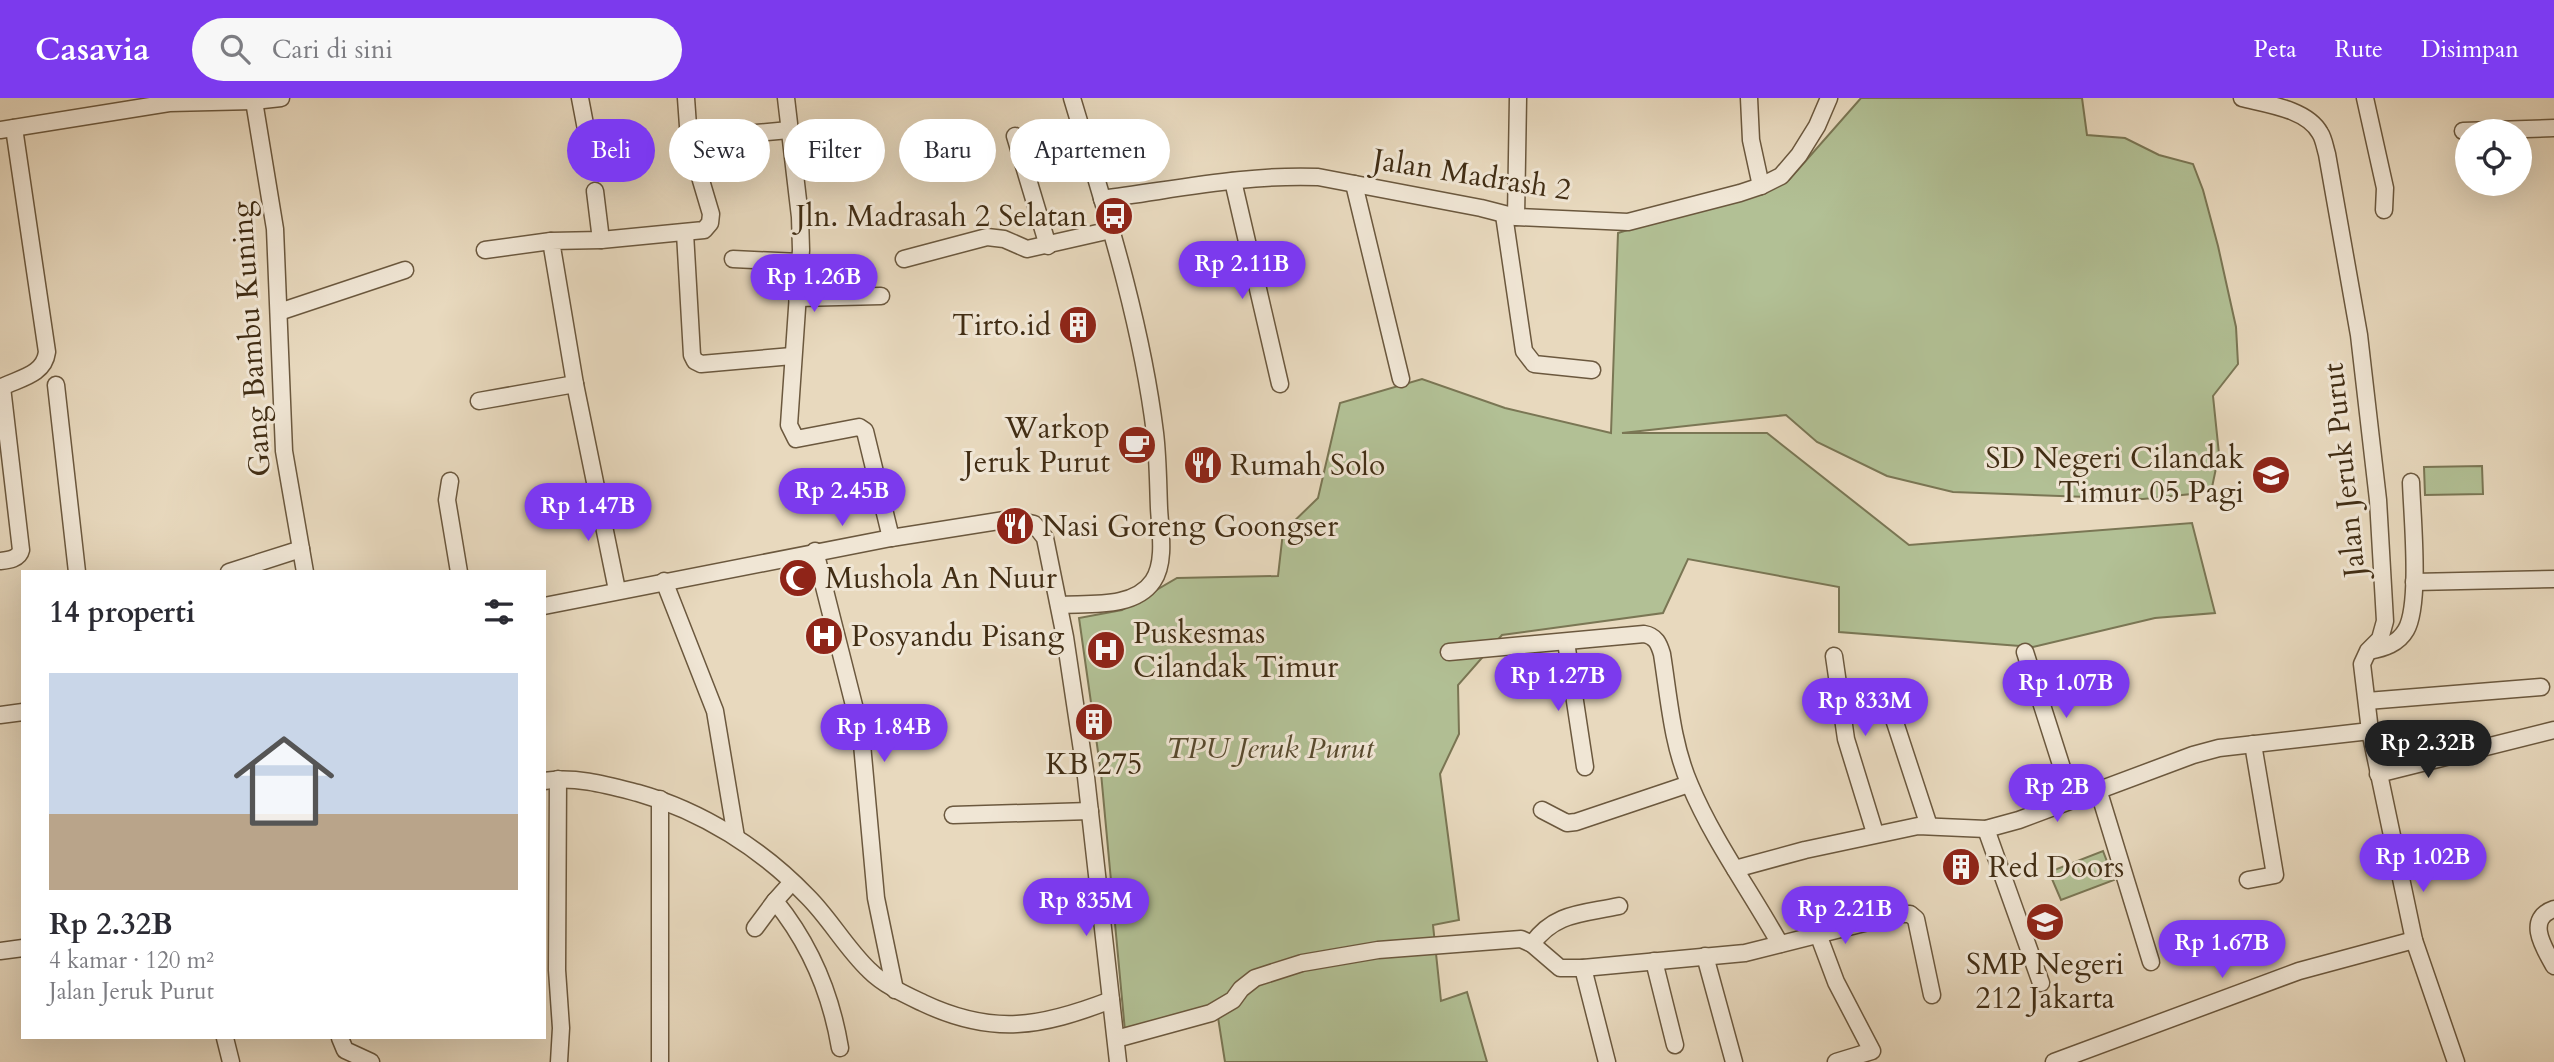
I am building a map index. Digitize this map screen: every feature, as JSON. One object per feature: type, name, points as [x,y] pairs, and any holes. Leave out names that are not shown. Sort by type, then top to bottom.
[{"type":"street","points":[[0,561],[19,556],[22,550],[2,388],[44,366],[47,352],[7,129],[89,106],[281,98]]},
{"type":"street","points":[[580,98],[584,119]]},
{"type":"street","points":[[485,250],[551,241],[601,240],[704,230],[710,223],[711,214],[689,140],[686,98]]},
{"type":"street","points":[[786,98],[788,119]]},
{"type":"street","points":[[1059,605],[1124,600],[1135,596],[1152,583],[1160,563],[1156,449],[1141,346],[1111,230],[1072,98]]},
{"type":"street","points":[[1518,98],[1510,216],[1524,351],[1529,360],[1541,365],[1592,370]]},
{"type":"street","points":[[1749,98],[1751,140],[1761,187]]},
{"type":"street","name":"Jalan Jeruk Purut","points":[[2242,98],[2298,114],[2308,120],[2321,134],[2327,154],[2359,335],[2378,500],[2385,621],[2380,639],[2368,652],[2362,664],[2370,731],[2414,940],[2456,1062]]},
{"type":"street","points":[[2365,98],[2385,188],[2384,210]]},
{"type":"street","name":"Jalan Madrash 2","points":[[1102,199],[1233,181],[1294,176],[1318,177],[1510,216],[1628,222],[1761,187],[1789,169],[1817,126],[1826,99]]},
{"type":"street","name":"Gang Bambu Kuning","points":[[254,101],[273,210],[281,418],[289,490],[305,570]]},
{"type":"street","points":[[2532,129],[2554,128]]},
{"type":"street","points":[[1233,181],[1280,384]]},
{"type":"street","points":[[796,182],[800,217],[799,265],[789,425],[792,436],[799,439],[859,427],[865,431],[891,538]]},
{"type":"street","points":[[1029,182],[1048,246]]},
{"type":"street","points":[[1354,184],[1401,379]]},
{"type":"street","points":[[595,191],[601,240]]},
{"type":"street","points":[[904,259],[987,236],[1004,239],[1027,249],[1111,230]]},
{"type":"street","points":[[685,233],[692,355],[695,361],[701,364],[792,356]]},
{"type":"street","points":[[551,241],[575,384],[617,590]]},
{"type":"street","points":[[733,259],[799,265]]},
{"type":"street","points":[[279,312],[405,270]]},
{"type":"street","points":[[797,298],[881,296]]},
{"type":"street","points":[[479,401],[575,384]]},
{"type":"street","points":[[56,385],[77,570]]},
{"type":"street","points":[[450,481],[447,500],[458,570]]},
{"type":"street","points":[[2368,652],[2392,645],[2407,629],[2412,611],[2414,582],[2410,482]]},
{"type":"street","points":[[546,606],[815,551],[1011,519],[1028,522],[1038,528],[1045,538],[1059,605],[1090,811],[1118,1062]]},
{"type":"street","points":[[235,570],[301,549]]},
{"type":"street","points":[[815,551],[861,733],[876,898],[895,990]]},
{"type":"street","points":[[2414,582],[2554,579]]},
{"type":"street","points":[[664,581],[715,711],[736,837]]},
{"type":"street","points":[[1449,652],[1650,635],[1659,643],[1676,745],[1689,784],[1780,944]]},
{"type":"street","points":[[1566,642],[1585,767]]},
{"type":"street","points":[[2025,652],[2072,799]]},
{"type":"street","points":[[1834,656],[1846,740],[1875,833]]},
{"type":"street","points":[[2367,701],[2541,687]]},
{"type":"street","points":[[1887,698],[1929,826]]},
{"type":"street","points":[[0,715],[21,712]]},
{"type":"street","points":[[2378,774],[2554,730]]},
{"type":"street","points":[[1735,869],[1875,833],[1929,826],[1986,829],[2019,820],[2206,751],[2370,731]]},
{"type":"street","points":[[2248,880],[2275,874],[2253,744]]},
{"type":"street","points":[[559,1062],[561,1027],[551,780],[601,783],[660,799],[736,837],[809,897],[869,971],[895,990],[961,1018],[985,1023],[1032,1024],[1111,1000]]},
{"type":"street","points":[[1542,810],[1567,823],[1576,822],[1689,784]]},
{"type":"street","points":[[2098,789],[2151,962]]},
{"type":"street","points":[[660,799],[660,1062]]},
{"type":"street","points":[[953,815],[1090,811]]},
{"type":"street","points":[[1986,829],[2041,983]]},
{"type":"street","points":[[755,928],[792,882]]},
{"type":"street","points":[[775,901],[799,934],[817,969],[834,1014],[840,1048]]},
{"type":"street","points":[[1532,944],[1545,927],[1558,920],[1619,906]]},
{"type":"street","points":[[2554,909],[2543,915],[2538,928],[2540,940],[2554,966]]},
{"type":"street","points":[[1116,1039],[1211,1013],[1233,1000],[1241,989],[1255,978],[1302,963],[1378,950],[1521,939],[1532,944],[1560,968],[1583,968],[1745,953],[1900,914],[1914,916],[1919,926],[1932,995]]},
{"type":"street","points":[[1818,934],[1836,982],[1872,1052],[1836,1062]]},
{"type":"street","points":[[2054,1062],[2307,969],[2414,940]]},
{"type":"street","points":[[0,951],[21,948]]},
{"type":"street","points":[[1705,956],[1734,1062]]},
{"type":"street","points":[[1654,961],[1675,1045]]},
{"type":"street","points":[[1583,968],[1607,1062]]},
{"type":"street","points":[[225,1039],[230,1062]]},
{"type":"street","points":[[340,1039],[345,1050],[371,1062]]},
{"type":"green space","name":"TPU Jeruk Purut","points":[[1861,98],[2082,98],[2087,135],[2125,138],[2159,155],[2193,164],[2218,246],[2236,327],[2238,364],[2213,396],[2219,454],[2211,492],[2143,499],[1953,492],[1887,476],[1817,442],[1786,415],[1622,433],[1767,433],[1909,545],[2192,523],[2215,613],[2155,618],[2033,647],[1839,632],[1839,587],[1688,559],[1663,613],[1502,635],[1458,685],[1459,734],[1440,774],[1459,920],[1433,925],[1441,1001],[1467,992],[1487,1062],[1225,1062],[1217,1011],[1126,1042],[1101,773],[1079,618],[1122,610],[1177,578],[1278,576],[1283,532],[1318,498],[1340,403],[1422,379],[1505,408],[1611,433],[1618,233],[1789,180]]},
{"type":"green space","points":[[2482,466],[2483,494],[2425,495],[2424,467]]},
{"type":"green space","points":[[2103,851],[2114,880],[2061,900],[2049,872]]},
{"type":"place","name":"Jln. Madrasah 2 Selatan","points":[[1114,216]]},
{"type":"place","name":"Tirto.id","points":[[1078,325]]},
{"type":"place","name":"Warkop Jeruk Purut","points":[[1137,445]]},
{"type":"place","name":"Rumah Solo","points":[[1203,465]]},
{"type":"place","name":"SD Negeri Cilandak Timur 05 Pagi","points":[[2271,475]]},
{"type":"place","name":"Nasi Goreng Goongser","points":[[1015,526]]},
{"type":"place","name":"Mushola An Nuur","points":[[798,578]]},
{"type":"place","name":"Posyandu Pisang","points":[[824,636]]},
{"type":"place","name":"Puskesmas Cilandak Timur","points":[[1106,650]]},
{"type":"place","name":"KB 275","points":[[1094,722]]},
{"type":"place","name":"Red Doors","points":[[1961,867]]},
{"type":"place","name":"SMP Negeri 212 Jakarta","points":[[2045,922]]}]
